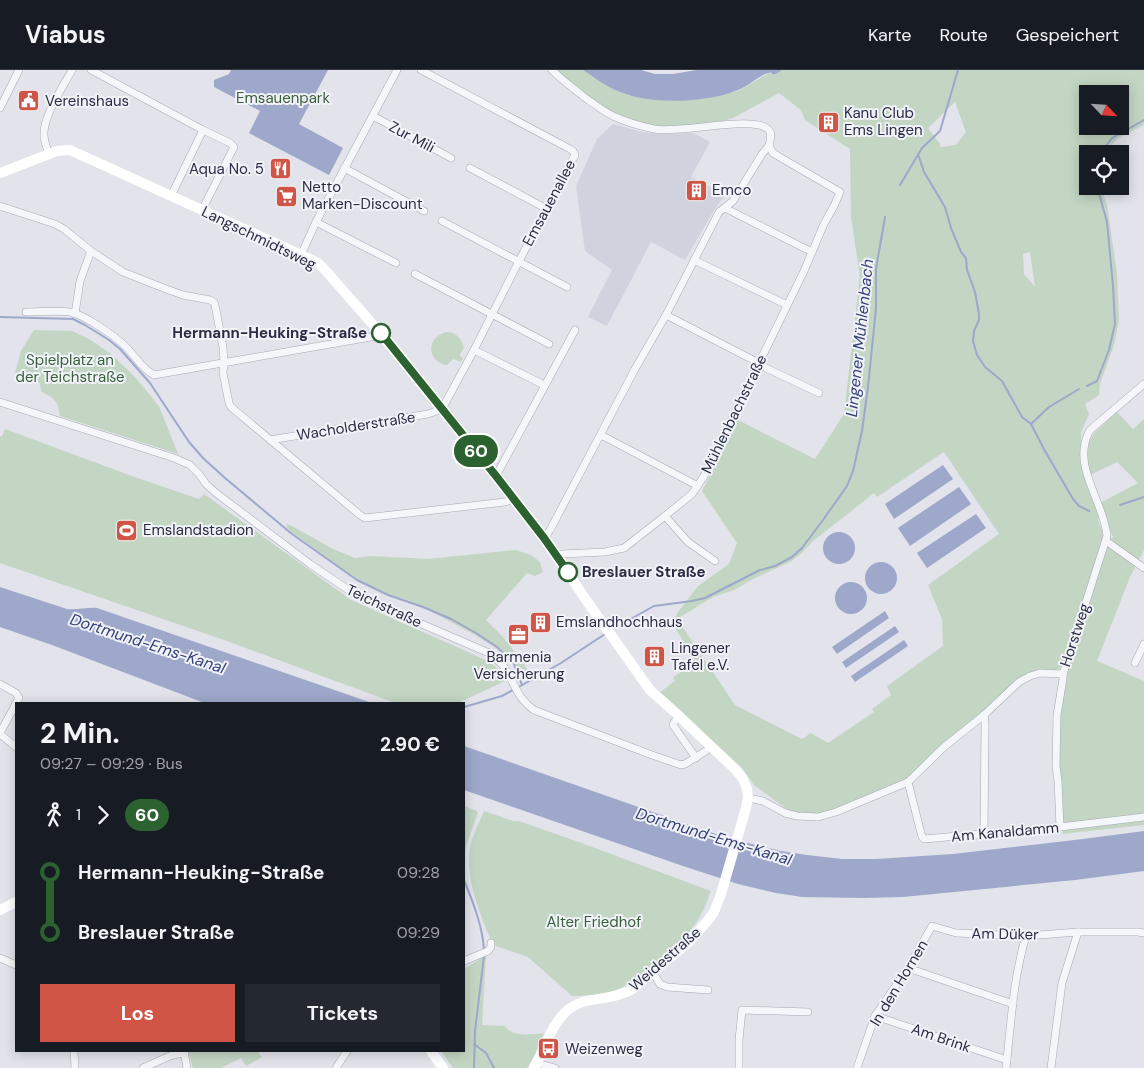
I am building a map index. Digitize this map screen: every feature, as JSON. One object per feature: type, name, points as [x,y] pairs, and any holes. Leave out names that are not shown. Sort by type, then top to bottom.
[{"type":"street","points":[[0,108],[19,70]]},
{"type":"street","points":[[49,154],[44,134],[46,119],[72,70]]},
{"type":"street","points":[[91,70],[230,143],[234,147],[202,210]]},
{"type":"street","points":[[301,255],[344,168],[397,70]]},
{"type":"street","name":"Emsauenallee","points":[[420,70],[573,151],[575,156],[442,409]]},
{"type":"street","points":[[544,538],[560,512],[719,212],[733,201],[769,146],[772,134],[765,126],[756,124],[738,123],[678,130],[656,130],[625,121],[612,116],[600,108],[552,70]]},
{"type":"street","name":"Zur Mili","points":[[373,116],[451,158]]},
{"type":"street","points":[[171,196],[203,130]]},
{"type":"street","name":"Mühlenbachstraße","points":[[559,558],[562,554],[605,552],[624,548],[666,516],[692,494],[698,486],[804,270],[840,192],[773,153],[769,146]]},
{"type":"street","name":"Langschmidtsweg","points":[[0,173],[49,154],[70,150],[319,264],[382,335],[514,499],[559,558],[650,690],[735,769],[743,779],[748,798]]},
{"type":"street","points":[[344,168],[424,211]]},
{"type":"street","points":[[470,168],[548,209]]},
{"type":"street","points":[[0,206],[55,224],[123,272],[174,292],[214,302],[223,347],[223,373],[228,403],[365,518],[505,502],[514,499]]},
{"type":"street","points":[[725,208],[812,252]]},
{"type":"street","points":[[442,221],[567,287]]},
{"type":"street","points":[[316,222],[396,263]]},
{"type":"street","points":[[75,314],[80,282],[92,251]]},
{"type":"street","points":[[694,260],[787,305]]},
{"type":"street","points":[[415,274],[549,344]]},
{"type":"street","points":[[26,312],[68,312],[86,319],[122,343],[154,375],[382,335]]},
{"type":"street","points":[[666,314],[766,368],[819,392]]},
{"type":"street","points":[[496,476],[575,330]]},
{"type":"street","points":[[474,350],[544,385]]},
{"type":"street","name":"Horstweg","points":[[748,798],[763,801],[785,813],[797,816],[818,817],[836,812],[908,782],[1019,682],[1040,673],[1063,674],[1107,536],[1105,524],[1087,475],[1084,443],[1090,430],[1144,384]]},
{"type":"street","name":"Teichstraße","points":[[0,402],[174,458],[190,465],[209,488],[324,574],[353,593],[489,653],[502,664],[520,698],[534,710],[681,765],[686,764],[712,747]]},
{"type":"street","name":"Wacholderstraße","points":[[270,440],[428,414],[442,409]]},
{"type":"street","points":[[601,435],[698,486]]},
{"type":"street","points":[[666,516],[688,542],[715,561]]},
{"type":"street","points":[[1106,542],[1144,568]]},
{"type":"street","points":[[1135,663],[1144,644]]},
{"type":"street","points":[[1060,827],[1056,749],[1057,715],[1063,674]]},
{"type":"street","points":[[0,684],[16,693],[18,698],[16,702]]},
{"type":"street","points":[[15,705],[1,736],[15,746]]},
{"type":"street","points":[[678,715],[673,725],[696,758]]},
{"type":"street","points":[[984,715],[984,834]]},
{"type":"street","name":"Am Kanaldamm","points":[[908,782],[924,839],[1060,827],[1144,817]]},
{"type":"street","name":"Weidestraße","points":[[536,1066],[554,1027],[567,1010],[581,1002],[624,994],[653,973],[689,942],[706,924],[714,912],[722,890],[748,798]]},
{"type":"street","points":[[0,910],[15,902]]},
{"type":"street","name":"Am Düker","points":[[932,926],[956,933],[1026,936],[1078,932],[1138,932],[1144,934]]},
{"type":"street","name":"In den Hornen","points":[[857,1068],[875,1016],[908,968],[932,926]]},
{"type":"street","points":[[1051,1068],[1062,983],[1078,932]]},
{"type":"street","points":[[1006,1064],[1015,982],[1026,936]]},
{"type":"street","points":[[465,961],[488,951],[491,943]]},
{"type":"street","points":[[0,958],[15,965]]},
{"type":"street","points":[[908,968],[1013,1004]]},
{"type":"street","points":[[653,973],[660,984],[666,987],[708,990]]},
{"type":"street","points":[[738,1068],[742,1010],[808,1012]]},
{"type":"street","name":"Am Brink","points":[[875,1016],[1006,1064]]},
{"type":"street","points":[[74,1052],[74,1068]]},
{"type":"street","points":[[143,1068],[172,1055],[184,1052],[187,1068]]},
{"type":"street","points":[[336,1068],[346,1052]]},
{"type":"street","points":[[432,1052],[443,1068]]},
{"type":"street","points":[[536,1066],[555,1068]]},
{"type":"shaded area","points":[[613,124],[642,132],[663,134],[693,133],[710,142],[691,177],[726,195],[716,207],[685,260],[651,242],[607,326],[588,317],[612,270],[585,251],[576,186],[597,139]]},
{"type":"green space","points":[[556,70],[583,70],[606,85],[630,96],[666,101],[703,99],[738,91],[769,73],[776,74],[782,70],[1144,70],[1144,125],[1129,132],[1129,85],[1079,85],[1079,135],[1124,135],[1118,138],[1112,145],[1079,145],[1079,195],[1103,195],[1107,205],[1117,274],[1119,321],[1114,345],[1100,384],[1099,395],[1085,404],[1089,414],[1081,432],[1081,445],[1087,446],[1094,433],[1117,412],[1133,429],[1144,419],[1144,550],[1130,577],[1097,661],[1144,681],[1144,815],[1065,825],[1062,821],[1058,766],[1059,716],[1066,674],[1107,543],[1113,537],[1100,504],[1098,519],[1104,537],[1063,666],[1057,670],[1034,671],[904,785],[837,812],[806,816],[788,810],[754,785],[743,769],[659,693],[675,681],[673,677],[695,663],[691,652],[672,624],[678,612],[698,586],[729,564],[737,543],[702,491],[738,420],[815,459],[844,414],[860,277],[851,217],[850,149],[805,120],[801,110],[779,93],[733,118],[709,125],[657,127],[613,114],[562,77]],"holes":[[[955,102],[966,132],[956,145],[940,147],[940,144],[928,128]],[[1030,252],[1035,287],[1024,274],[1023,254]],[[944,452],[999,534],[928,585],[942,619],[943,646],[887,686],[891,695],[872,709],[874,712],[828,743],[811,733],[802,739],[735,705],[677,619],[713,597],[734,590],[790,562],[874,493],[877,497]],[[1117,462],[1138,483],[1100,503],[1090,475]]]},
{"type":"green space","name":"Spielplatz an der Teichstraße","points":[[34,330],[72,331],[89,339],[110,353],[134,376],[159,406],[178,454],[60,416],[57,403],[41,391],[40,383],[15,373],[21,351]]},
{"type":"green space","points":[[447,332],[456,335],[461,341],[464,348],[460,354],[463,358],[461,362],[453,359],[447,365],[440,363],[432,354],[432,343],[435,338]]},
{"type":"green space","name":"Emslandstadion","points":[[5,429],[199,499],[204,494],[351,600],[488,661],[497,668],[505,681],[460,702],[393,702],[227,641],[0,563],[0,436],[2,436]]},
{"type":"green space","points":[[287,524],[333,549],[355,558],[371,556],[428,559],[516,550],[531,555],[540,562],[543,572],[535,576],[527,573],[486,620],[502,636],[522,661],[531,676],[521,682],[514,664],[496,648],[423,607],[388,595],[358,580],[293,533],[287,528]]},
{"type":"green space","points":[[465,806],[478,813],[465,853]]},
{"type":"green space","name":"Alter Friedhof","points":[[484,811],[576,841],[711,891],[705,907],[694,925],[674,948],[636,979],[609,993],[572,996],[528,957],[493,945],[475,898],[469,860],[471,843]]},
{"type":"green space","points":[[1144,819],[1144,825],[1062,834],[1063,829]]},
{"type":"green space","points":[[486,955],[482,1025],[505,1026],[508,1030],[517,1034],[544,1033],[536,1053],[527,1068],[453,1068],[442,1052],[465,1052],[465,968]]},
{"type":"green space","points":[[188,1052],[258,1052],[262,1057],[246,1066],[241,1058],[221,1068],[193,1068]]},
{"type":"water","name":"Emsauenpark","points":[[231,70],[328,70],[299,124],[343,148],[329,175],[249,133],[260,111],[214,87],[214,80],[229,74]]},
{"type":"water","points":[[583,70],[641,70],[655,74],[673,74],[697,70],[782,70],[776,74],[771,72],[765,74],[742,88],[711,98],[663,101],[620,92],[610,88]]},
{"type":"water","points":[[943,465],[953,479],[894,519],[885,504]]},
{"type":"water","points":[[959,487],[971,504],[910,546],[898,528]]},
{"type":"water","points":[[976,514],[986,528],[927,568],[917,553]]},
{"type":"water","points":[[839,532],[845,533],[850,537],[854,542],[854,554],[850,559],[845,563],[839,564],[833,563],[828,559],[824,554],[823,548],[824,542],[828,537],[833,533]]},
{"type":"water","points":[[881,562],[887,563],[892,567],[896,572],[896,584],[892,589],[887,593],[881,594],[875,593],[870,589],[866,584],[865,578],[866,572],[870,567],[875,563]]},
{"type":"water","points":[[851,582],[857,583],[862,587],[866,592],[866,604],[862,609],[857,613],[851,614],[845,613],[840,609],[836,604],[835,598],[836,592],[840,587],[845,583]]},
{"type":"water","name":"Dortmund-Ems-Kanal","points":[[0,587],[67,609],[97,608],[369,702],[202,702],[0,627]]},
{"type":"water","points":[[885,611],[889,618],[837,654],[832,647]]},
{"type":"water","points":[[895,626],[899,632],[846,668],[842,662]]},
{"type":"water","points":[[904,640],[908,646],[855,682],[851,676]]},
{"type":"water","name":"Dortmund-Ems-Kanal","points":[[465,746],[727,838],[807,855],[842,859],[876,859],[953,854],[1144,831],[1144,871],[1075,880],[903,897],[802,897],[738,884],[465,790]]},
{"type":"waterway","name":"Lingener Mühlenbach","points":[[900,185],[922,148],[940,131],[958,70]]},
{"type":"waterway","points":[[1107,145],[1112,138],[1144,120]]},
{"type":"waterway","points":[[918,154],[924,172],[945,207],[951,228],[961,252],[966,258],[967,270],[975,292],[979,314],[973,341],[977,355],[985,367],[1002,381],[1022,417],[1031,424],[1073,499],[1079,506],[1089,511]]},
{"type":"waterway","points":[[1087,386],[1097,381],[1109,350],[1115,324],[1107,222],[1100,195]]},
{"type":"waterway","name":"Lingener Mühlenbach","points":[[611,630],[654,606],[705,598],[760,570],[775,566],[792,557],[802,548],[847,486],[853,471],[862,431],[876,308],[876,269],[885,217]]},
{"type":"waterway","points":[[0,317],[73,319],[109,340],[120,349],[150,383],[189,442],[203,458],[292,534],[357,580],[388,595],[451,619],[476,633],[497,647],[514,664],[522,685]]},
{"type":"waterway","points":[[1031,424],[1049,407],[1079,389]]},
{"type":"waterway","points":[[1120,505],[1144,497]]},
{"type":"waterway","name":"Lingener Mühlenbach","points":[[517,688],[561,663],[605,634]]},
{"type":"waterway","name":"Lingener Mühlenbach","points":[[465,707],[502,696],[513,690]]},
{"type":"waterway","name":"Lingener Mühlenbach","points":[[465,883],[480,924],[484,951]]},
{"type":"waterway","name":"Lingener Mühlenbach","points":[[474,1068],[475,1031],[484,956]]},
{"type":"waterway","points":[[474,1044],[486,1053],[494,1068]]},
{"type":"bus line","name":"60","points":[[381,333],[496,476],[568,572]]},
{"type":"place","name":"Vereinshaus","points":[[29,101]]},
{"type":"place","name":"Kanu Club Ems Lingen","points":[[828,122]]},
{"type":"place","name":"Aqua No. 5","points":[[280,169]]},
{"type":"place","name":"Emco","points":[[696,190]]},
{"type":"place","name":"Netto Marken-Discount","points":[[286,196]]},
{"type":"place","name":"Hermann-Heuking-Straße","points":[[381,333]]},
{"type":"place","name":"Emslandstadion","points":[[127,530]]},
{"type":"place","name":"Breslauer Straße","points":[[568,572]]},
{"type":"place","name":"Emslandhochhaus","points":[[540,622]]},
{"type":"place","name":"Barmenia Versicherung","points":[[519,634]]},
{"type":"place","name":"Lingener Tafel e.V.","points":[[655,657]]},
{"type":"place","name":"Weizenweg","points":[[549,1049]]}]
